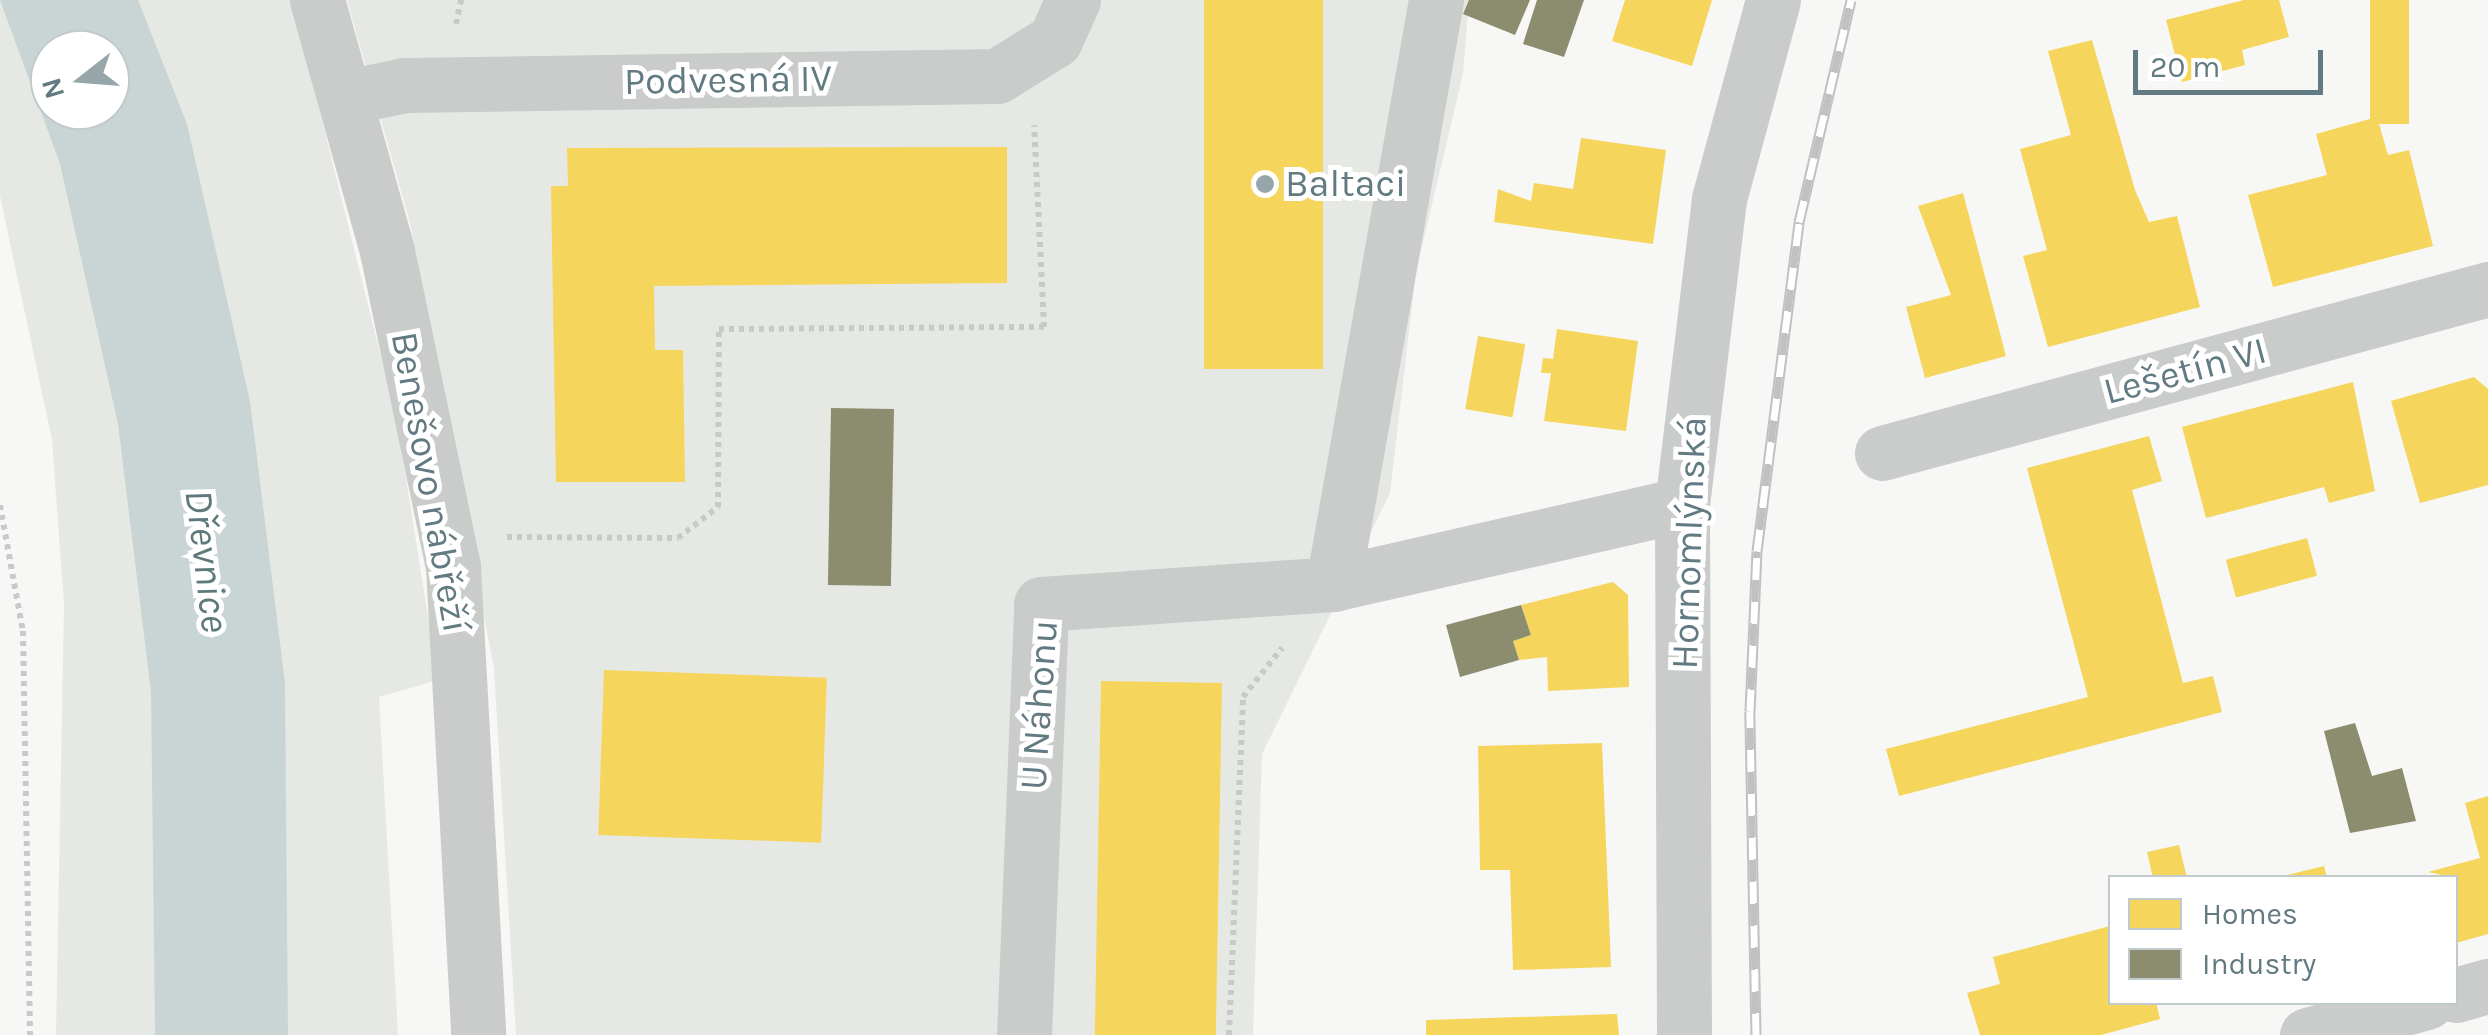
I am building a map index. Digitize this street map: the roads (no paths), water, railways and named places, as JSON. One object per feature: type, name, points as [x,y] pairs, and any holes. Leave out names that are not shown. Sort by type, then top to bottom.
[{"type":"street","name":"Benešovo nábřeží","points":[[317,0],[347,97],[453,567],[478,1035]]},
{"type":"street","name":"Podvesná IV","points":[[347,97],[405,84],[997,76],[1055,40],[1073,0]]},
{"type":"street","points":[[1333,584],[1436,0]]},
{"type":"street","name":"Hornomlýnská","points":[[1684,1035],[1682,505],[1719,198],[1773,0]]},
{"type":"street","name":"Lešetín VI","points":[[1882,452],[2488,290]]},
{"type":"street","name":"U Náhonu","points":[[1024,1035],[1041,604],[1333,584],[1682,505]]},
{"type":"street","points":[[2458,994],[2488,986]]},
{"type":"street","points":[[2307,1035],[2416,1005]]},
{"type":"water","name":"Dřevnice","points":[[0,0],[138,0],[187,124],[250,401],[285,683],[288,1035],[155,1035],[151,692],[118,424],[60,164],[48,130],[130,130],[130,30],[30,30],[30,82]]},
{"type":"railway","points":[[1756,1035],[1750,711],[1757,551],[1799,222],[1851,0]]},
{"type":"place","name":"Baltaci","points":[[1265,184]]}]
